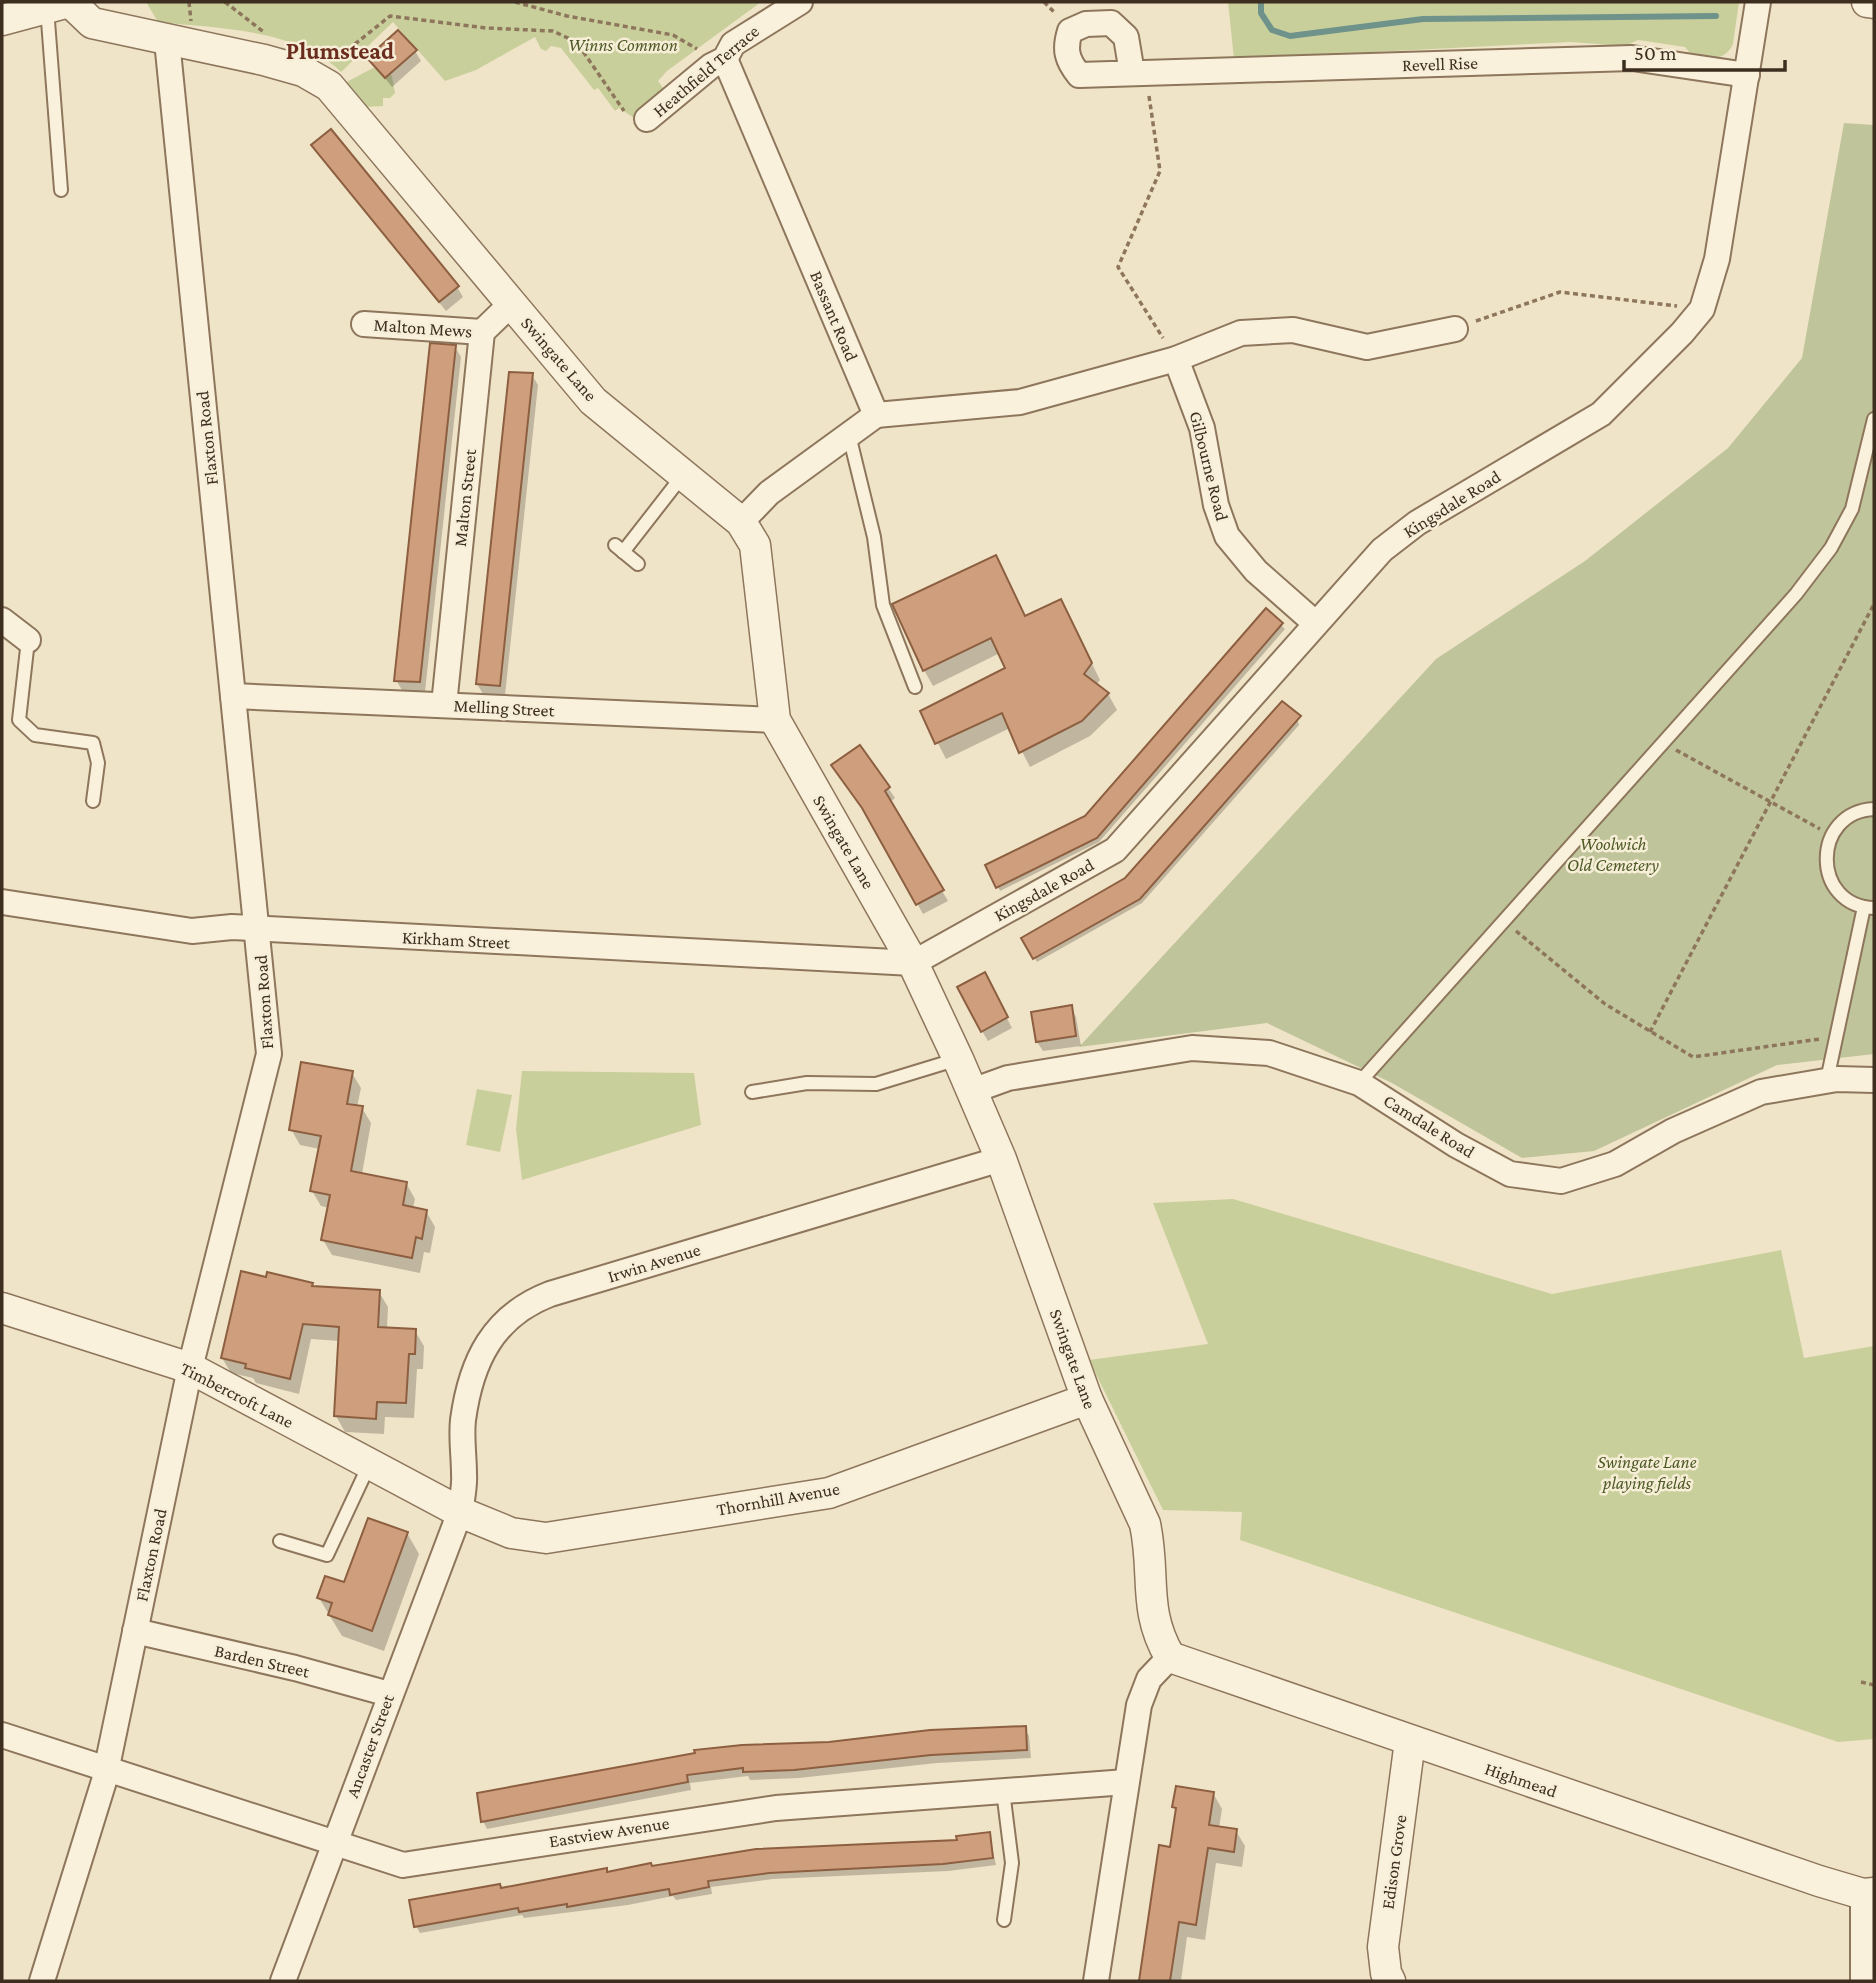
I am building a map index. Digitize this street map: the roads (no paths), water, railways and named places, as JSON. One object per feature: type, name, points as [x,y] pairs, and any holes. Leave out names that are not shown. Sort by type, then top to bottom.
[{"type":"street","name":"Heathfield Terrace","points":[[647,120],[711,66],[725,59],[733,44],[800,2]]},
{"type":"street","name":"Kingsdale Road","points":[[913,963],[1115,850],[1382,551],[1417,523],[1601,414],[1682,334],[1702,309],[1717,259],[1758,2]]},
{"type":"street","points":[[1867,2],[1874,3]]},
{"type":"street","points":[[2,20],[62,4]]},
{"type":"street","name":"Swingate Lane","points":[[62,4],[92,23],[180,35],[303,71],[329,86],[593,401],[741,522],[755,545],[775,720],[913,963],[1001,1159],[1087,1399],[1145,1524],[1150,1545],[1151,1613],[1157,1634],[1171,1657]]},
{"type":"street","name":"Flaxton Road","points":[[42,1981],[106,1769],[190,1367],[269,1054],[259,929],[233,696],[180,35]]},
{"type":"street","name":"Revell Rise","points":[[1139,73],[1632,58],[1747,75]]},
{"type":"street","name":"Bassant Road","points":[[725,59],[876,415]]},
{"type":"street","points":[[482,331],[511,304]]},
{"type":"street","name":"Malton Mews","points":[[364,324],[482,331]]},
{"type":"street","points":[[741,522],[769,494],[876,415],[1020,402],[1176,359],[1241,333],[1293,330],[1367,347],[1455,329]]},
{"type":"street","name":"Malton Street","points":[[444,705],[482,331]]},
{"type":"street","name":"Gilbourne Road","points":[[1176,359],[1202,428],[1216,505],[1227,536],[1256,571],[1315,623]]},
{"type":"street","points":[[2,620],[28,640]]},
{"type":"street","name":"Melling Street","points":[[233,696],[775,720]]},
{"type":"street","name":"Kirkham Street","points":[[2,902],[192,931],[232,927],[913,963]]},
{"type":"street","name":"Camdale Road","points":[[972,1091],[1009,1078],[1192,1048],[1269,1053],[1359,1083],[1456,1145],[1510,1174],[1561,1181],[1615,1164],[1673,1131],[1760,1092],[1827,1080],[1874,1080]]},
{"type":"street","name":"Irwin Avenue","points":[[460,1511],[465,1476],[463,1421],[480,1358],[492,1334],[509,1315],[527,1303],[1001,1159]]},
{"type":"street","name":"Timbercroft Lane","points":[[2,1308],[190,1367],[369,1465],[460,1511]]},
{"type":"street","name":"Thornhill Avenue","points":[[460,1511],[511,1533],[546,1538],[820,1494],[1087,1399]]},
{"type":"street","name":"Ancaster Street","points":[[283,1981],[460,1511]]},
{"type":"street","name":"Barden Street","points":[[135,1631],[296,1668],[389,1694]]},
{"type":"street","points":[[1096,1981],[1139,1704],[1149,1679],[1171,1657]]},
{"type":"street","name":"Highmead","points":[[1171,1657],[1410,1741],[1868,1894]]},
{"type":"street","name":"Eastview Avenue","points":[[2,1735],[403,1865],[641,1826],[776,1808],[1126,1782]]},
{"type":"street","name":"Edison Grove","points":[[1390,1981],[1386,1973],[1383,1947],[1410,1741]]},
{"type":"street","points":[[1863,1981],[1868,1894]]},
{"type":"lane","points":[[61,190],[62,4]]},
{"type":"lane","points":[[1359,1083],[1796,594],[1831,548],[1852,509],[1874,419]]},
{"type":"lane","points":[[849,435],[874,537],[883,606],[915,687]]},
{"type":"lane","points":[[638,564],[619,549],[683,475]]},
{"type":"lane","points":[[28,640],[19,720],[35,735],[93,743],[98,763],[93,801]]},
{"type":"lane","points":[[1827,1080],[1869,907],[1841,895],[1831,882],[1826,867],[1826,850],[1831,835],[1841,822],[1855,813],[1874,809]]},
{"type":"lane","points":[[752,1092],[807,1083],[876,1084],[958,1059]]},
{"type":"lane","points":[[280,1541],[327,1555],[369,1465]]},
{"type":"lane","points":[[1003,1791],[1012,1863],[1004,1920]]},
{"type":"waterway","points":[[1261,2],[1261,13],[1272,30],[1290,36],[1423,19],[1716,16]]},
{"type":"district","name":"Plumstead","points":[[340,51]]},
{"type":"park label","name":"Winns Common","points":[[623,45]]},
{"type":"park label","name":"Woolwich Old Cemetery","points":[[1613,854]]},
{"type":"park label","name":"Swingate Lane playing fields","points":[[1646,1472]]}]
